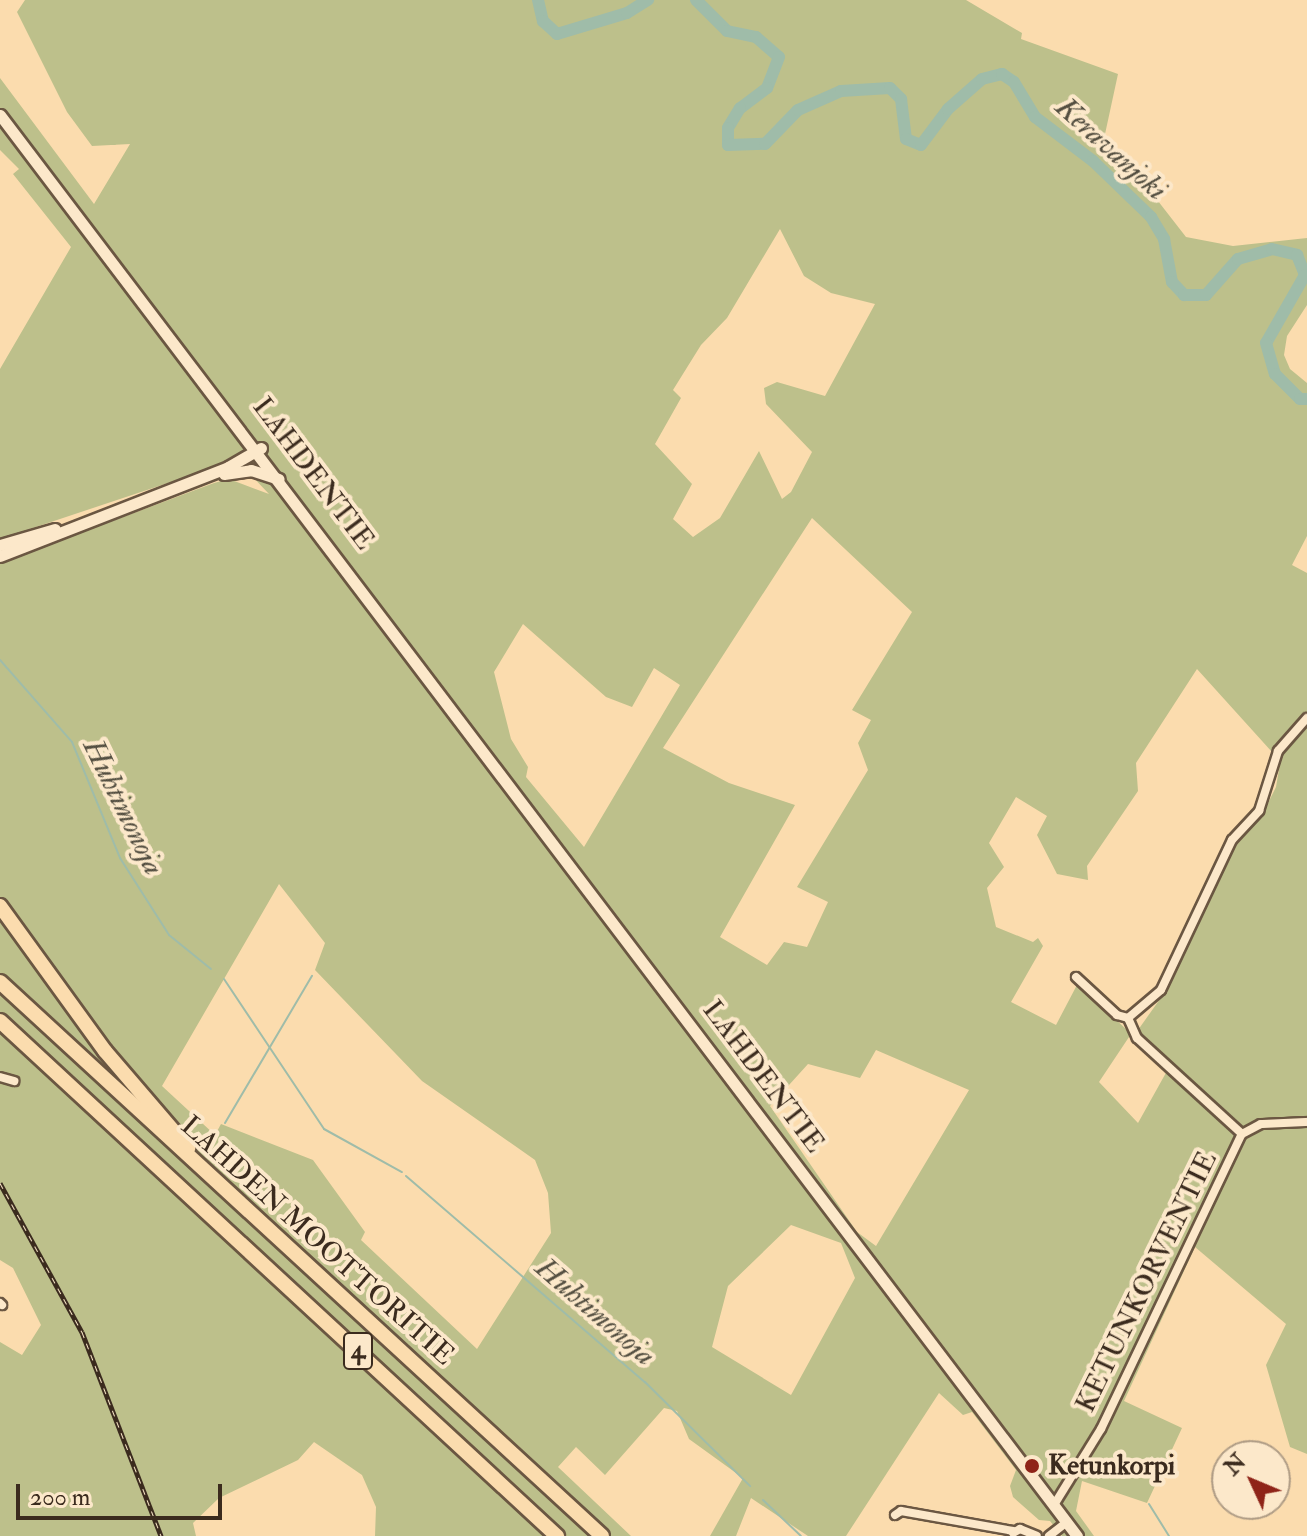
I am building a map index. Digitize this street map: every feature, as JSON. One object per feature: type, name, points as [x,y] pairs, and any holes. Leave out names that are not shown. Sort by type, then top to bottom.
[{"type":"highway","points":[[0,906],[133,1087],[254,1219]]},
{"type":"highway","name":"LAHDEN MOOTTORITIE","points":[[0,982],[602,1536]]},
{"type":"highway","name":"LAHDEN MOOTTORITIE","points":[[0,1021],[557,1536]]},
{"type":"main road","name":"LAHDENTIE","points":[[0,115],[259,449],[408,649]]},
{"type":"main road","name":"LAHDENTIE","points":[[259,449],[1077,1536]]},
{"type":"main road","points":[[224,474],[259,449]]},
{"type":"main road","points":[[0,556],[228,467],[259,449]]},
{"type":"main road","points":[[134,503],[224,474],[251,470],[280,480]]},
{"type":"main road","points":[[0,545],[68,527]]},
{"type":"street","points":[[1128,1018],[1161,990],[1232,840],[1259,811],[1278,751],[1307,718]]},
{"type":"street","points":[[1076,977],[1117,1015],[1128,1018]]},
{"type":"street","points":[[1128,1018],[1137,1038],[1242,1134]]},
{"type":"street","points":[[0,1077],[14,1081]]},
{"type":"street","name":"KETUNKORVENTIE","points":[[1054,1505],[1101,1429],[1242,1134],[1261,1124],[1307,1122]]},
{"type":"street","points":[[895,1515],[901,1511],[1012,1534],[1037,1536]]},
{"type":"street","points":[[1049,1536],[1067,1522]]},
{"type":"green space","points":[[25,0],[966,0],[1022,33],[1021,39],[1118,74],[1102,148],[1158,201],[1186,237],[1233,246],[1307,238],[1307,305],[1287,336],[1284,355],[1290,369],[1307,383],[1307,536],[1292,565],[1307,573],[1307,712],[1272,752],[1197,669],[1136,763],[1138,791],[1087,866],[1088,880],[1057,874],[1037,835],[1047,816],[1016,797],[989,843],[1004,867],[987,888],[996,927],[1033,942],[1038,938],[1043,946],[1011,1002],[1056,1025],[1078,983],[1131,1034],[1099,1082],[1138,1123],[1172,1062],[1138,1030],[1165,992],[1237,842],[1263,813],[1276,787],[1282,752],[1307,724],[1307,1454],[1291,1447],[1266,1365],[1286,1324],[1195,1247],[1124,1401],[1182,1428],[1147,1503],[1082,1481],[1076,1511],[1094,1536],[1062,1536],[1050,1521],[1039,1520],[1013,1497],[1010,1486],[1016,1470],[972,1412],[963,1415],[939,1393],[846,1536],[808,1536],[751,1498],[736,1536],[710,1536],[743,1478],[689,1439],[677,1411],[664,1408],[605,1475],[576,1447],[558,1467],[631,1536],[375,1536],[376,1507],[362,1475],[314,1442],[298,1460],[219,1498],[193,1523],[196,1536],[0,1536],[0,1342],[22,1355],[41,1325],[13,1268],[0,1260],[0,563],[229,479],[269,494],[233,456],[207,470],[0,539],[0,369],[71,247],[13,174],[19,169],[0,150],[0,78],[94,204],[130,144],[92,146],[67,112],[17,12]],"holes":[[[780,229],[804,276],[831,293],[875,304],[825,396],[777,382],[764,388],[766,404],[812,452],[791,492],[782,499],[759,451],[720,518],[693,537],[673,519],[692,484],[655,444],[681,398],[673,390],[701,345],[727,318]],[[812,518],[912,612],[852,710],[871,720],[858,743],[868,770],[797,887],[828,902],[807,947],[784,942],[767,965],[720,937],[795,805],[729,783],[663,748]],[[523,624],[606,697],[632,707],[654,668],[680,685],[584,847],[526,777],[528,767],[511,739],[494,672]],[[279,884],[325,943],[315,970],[422,1081],[535,1160],[548,1193],[551,1233],[477,1349],[361,1240],[365,1232],[313,1160],[221,1124],[215,1135],[162,1086]],[[876,1050],[969,1090],[876,1246],[857,1232],[770,1106],[808,1064],[860,1078]],[[791,1225],[841,1243],[855,1278],[791,1395],[712,1347],[728,1286]]]},
{"type":"waterway","name":"Keravanjoki","points":[[538,0],[543,21],[557,34],[627,13],[648,0]]},
{"type":"waterway","name":"Keravanjoki","points":[[696,0],[727,31],[756,37],[779,57],[767,88],[740,108],[728,128],[728,145],[765,144],[798,110],[841,91],[890,88],[901,99],[906,139],[921,145],[948,109],[982,79],[1002,74],[1014,82],[1035,117],[1093,161],[1151,217],[1164,239],[1172,282],[1184,295],[1206,295],[1238,259],[1272,249],[1297,255],[1305,275],[1266,343],[1275,374],[1300,399],[1307,399]]},
{"type":"waterway","name":"Huhtimonoja","points":[[0,660],[72,742],[120,858],[169,935],[211,969]]},
{"type":"waterway","name":"Huhtimonoja","points":[[225,1123],[312,976]]},
{"type":"waterway","name":"Huhtimonoja","points":[[224,979],[324,1129],[402,1172]]},
{"type":"waterway","name":"Huhtimonoja","points":[[406,1176],[645,1382],[750,1486]]},
{"type":"waterway","name":"Huhtimonoja","points":[[763,1500],[801,1536]]},
{"type":"waterway","points":[[1149,1504],[1169,1536]]},
{"type":"railway","points":[[0,1183],[82,1332],[161,1536]]},
{"type":"place","name":"Ketunkorpi","points":[[1032,1466]]}]
